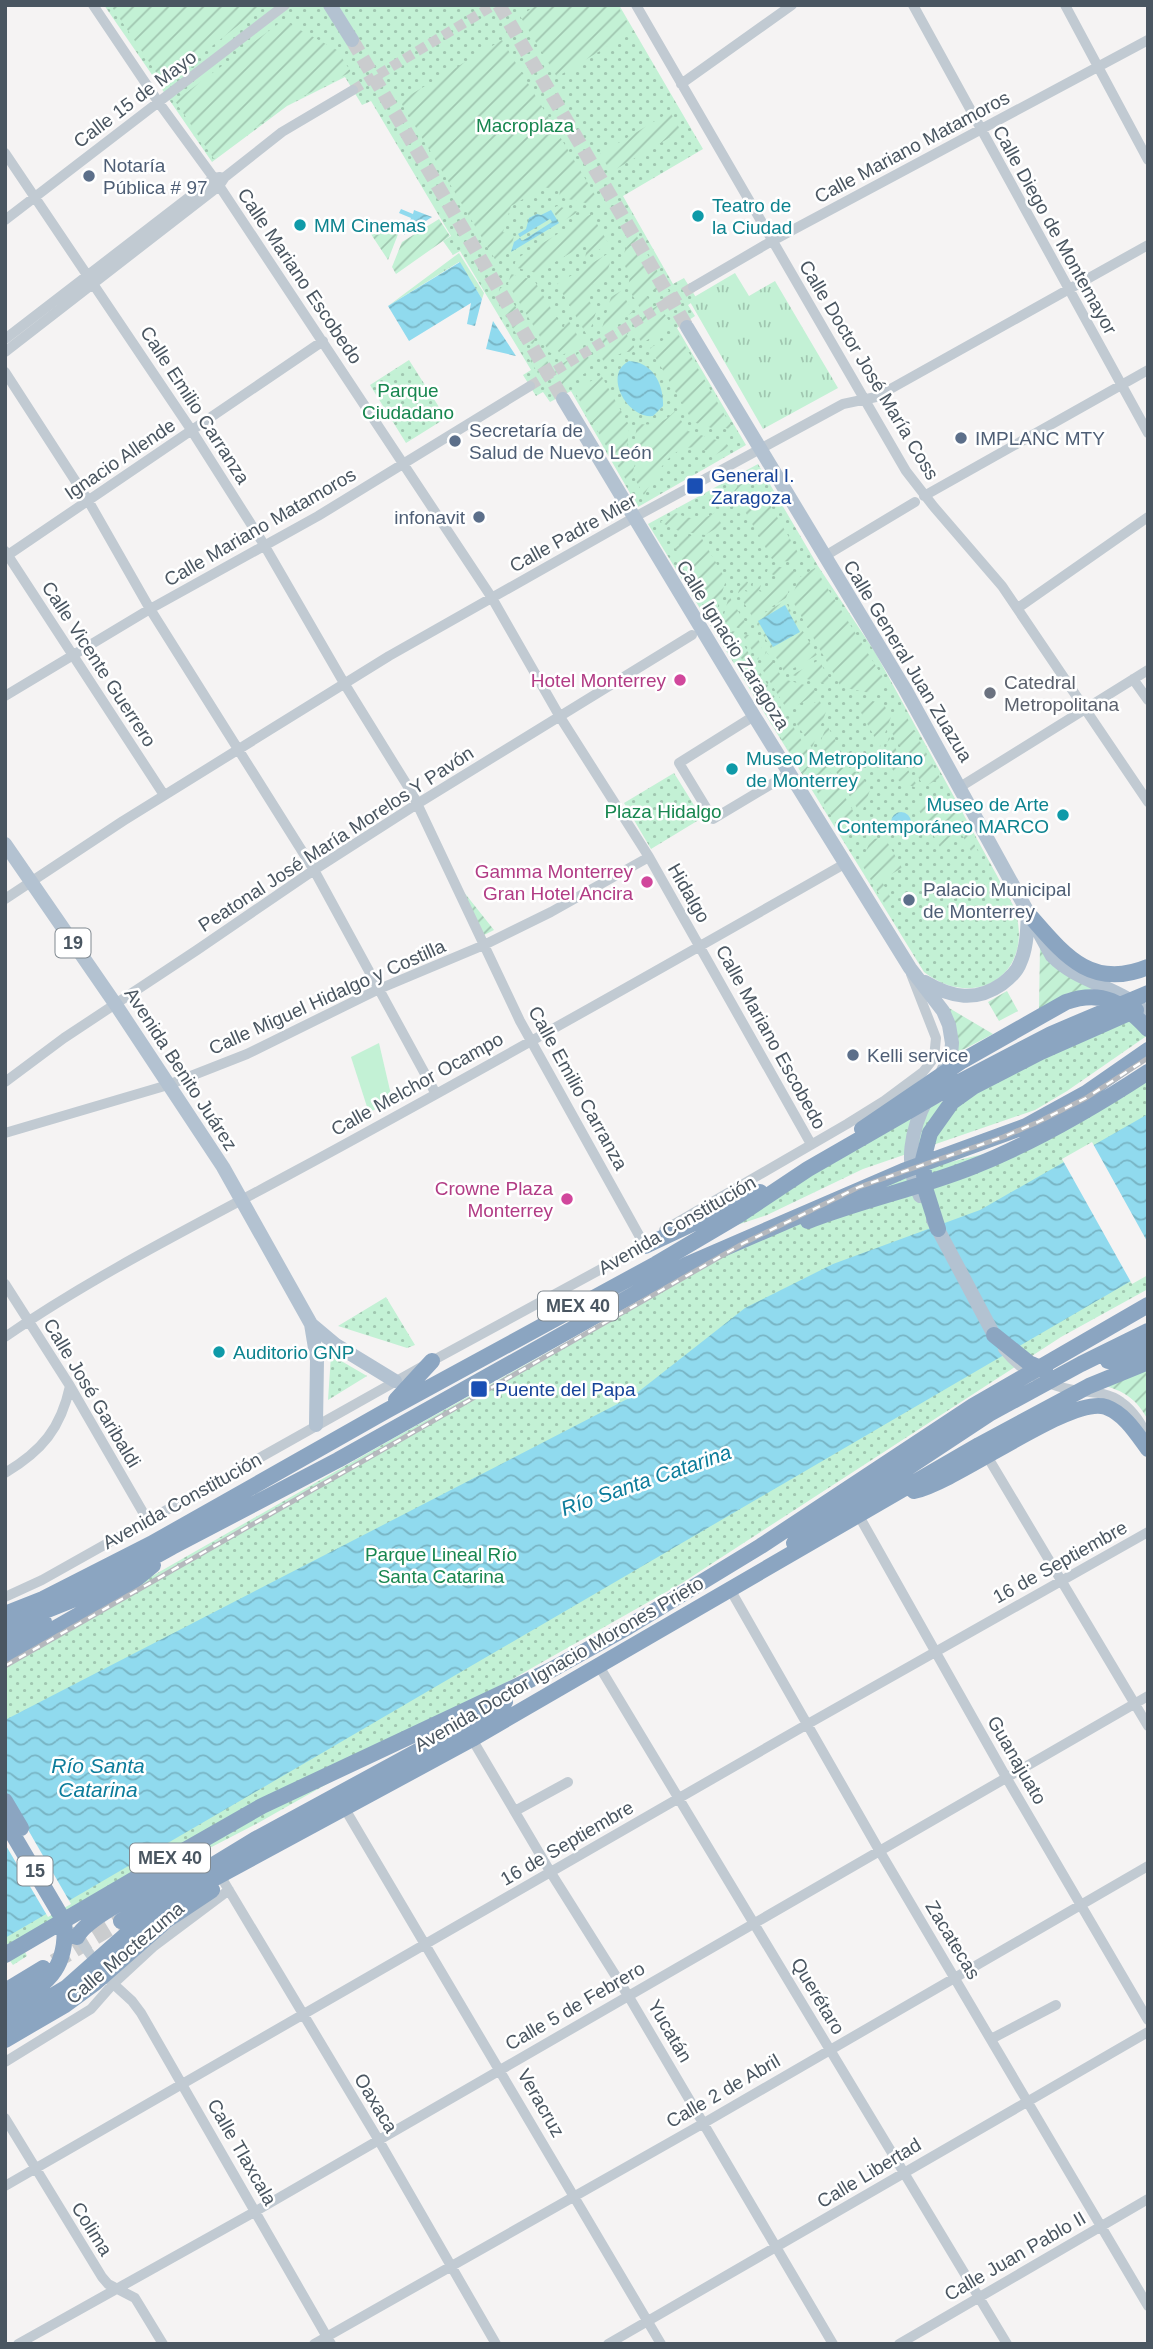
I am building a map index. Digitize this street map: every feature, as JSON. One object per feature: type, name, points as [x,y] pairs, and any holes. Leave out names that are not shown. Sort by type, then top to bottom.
[{"type":"highway","points":[[1030,914],[1064,953],[1088,970],[1121,975],[1148,967]]},
{"type":"highway","name":"Avenida Constitución","points":[[5,1614],[43,1599],[224,1504],[386,1411],[656,1264],[739,1215],[808,1169],[1010,1054],[1148,993]]},
{"type":"highway","points":[[645,1246],[808,1169],[918,1089],[962,1061],[1077,999],[1099,997],[1115,1002],[1148,1029]]},
{"type":"highway","points":[[938,1229],[925,1188],[924,1151],[930,1133],[952,1101],[972,1087],[1071,1037],[1148,1004]]},
{"type":"highway","name":"Avenida Constitución","points":[[5,1627],[87,1594],[338,1460],[688,1264],[903,1171],[1026,1126],[1086,1093],[1148,1050]]},
{"type":"highway","points":[[688,1264],[820,1216],[973,1167],[1052,1128],[1148,1072]]},
{"type":"highway","name":"Avenida Doctor Ignacio Morones Prieto","points":[[5,2024],[67,1987],[153,1913],[345,1809],[551,1670],[628,1627],[761,1546],[972,1406],[1148,1305]]},
{"type":"highway","points":[[730,1591],[802,1537],[973,1424],[1022,1395],[1148,1331]]},
{"type":"highway","points":[[994,1335],[1021,1358],[1042,1369],[1068,1373],[1148,1345]]},
{"type":"highway","points":[[386,1411],[432,1360]]},
{"type":"highway","name":"Avenida Doctor Ignacio Morones Prieto","points":[[5,1955],[262,1806],[462,1728],[599,1666],[979,1445],[1089,1386],[1148,1362]]},
{"type":"highway","points":[[891,1497],[930,1486],[1053,1420],[1089,1406],[1113,1411],[1133,1428],[1148,1449]]},
{"type":"highway","points":[[224,1504],[338,1460]]},
{"type":"highway","points":[[5,1657],[124,1589],[172,1547]]},
{"type":"highway","points":[[5,1642],[57,1616],[87,1594]]},
{"type":"highway","name":"MEX 40","points":[[121,1921],[251,1842],[462,1728]]},
{"type":"highway","points":[[5,1801],[68,1908],[74,1916],[88,1923]]},
{"type":"highway","name":"15","points":[[5,1821],[64,1921]]},
{"type":"highway","points":[[77,1937],[88,1923],[160,1882],[232,1847],[251,1842]]},
{"type":"highway","points":[[5,2040],[65,2005],[95,1983],[167,1920],[227,1886],[239,1866]]},
{"type":"highway","points":[[5,2007],[50,1979],[59,1965],[65,1943],[64,1921]]},
{"type":"highway","points":[[5,1991],[43,1968]]},
{"type":"main road","points":[[330,5],[352,40]]},
{"type":"main road","name":"Calle General Juan Zuazua","points":[[687,327],[870,631],[960,787],[1052,956],[1071,972],[1128,998],[1148,1016]]},
{"type":"main road","name":"Calle Ignacio Zaragoza","points":[[563,399],[754,716],[949,1025],[951,1055],[922,1108],[911,1146],[913,1179],[994,1335]]},
{"type":"main road","name":"Avenida Benito Juárez","points":[[5,844],[116,1005],[242,1200],[311,1324],[317,1360],[316,1425]]},
{"type":"main road","points":[[914,973],[941,992],[957,996],[975,996],[994,989],[1008,979],[1019,966],[1030,914]]},
{"type":"main road","name":"Avenida Benito Juárez","points":[[311,1324],[336,1345],[395,1381]]},
{"type":"street","name":"Calle Mariano Escobedo","points":[[93,5],[159,103],[219,180],[404,463],[492,598],[559,717],[649,857]]},
{"type":"street","name":"Calle 15 de Mayo","points":[[5,220],[285,5]]},
{"type":"street","name":"Calle Doctor José María Coss","points":[[636,5],[906,471],[919,499],[989,570],[1018,608],[1148,802]]},
{"type":"street","points":[[681,84],[792,5]]},
{"type":"street","name":"Calle Diego de Montemayor","points":[[913,5],[1148,433]]},
{"type":"street","points":[[1065,5],[1148,160]]},
{"type":"street","name":"Calle Mariano Matamoros","points":[[694,287],[772,241],[1148,40]]},
{"type":"street","points":[[5,352],[91,279],[282,132],[354,90]]},
{"type":"street","name":"Calle Emilio Carranza","points":[[5,153],[192,431],[265,547],[412,793],[532,1041],[645,1246]]},
{"type":"street","name":"Calle Padre Mier","points":[[5,899],[344,682],[759,449],[843,404],[876,397],[1148,245]]},
{"type":"street","points":[[5,339],[91,279]]},
{"type":"street","name":"Ignacio Allende","points":[[6,555],[89,502],[323,341]]},
{"type":"street","points":[[830,552],[1148,370]]},
{"type":"street","points":[[5,372],[89,502],[150,609],[314,870],[436,1094]]},
{"type":"street","name":"Calle Mariano Matamoros","points":[[5,696],[150,609],[265,547],[530,386]]},
{"type":"street","points":[[1018,608],[1148,517]]},
{"type":"street","name":"Calle Vicente Guerrero","points":[[6,555],[164,795]]},
{"type":"street","name":"Peatonal José María Morelos Y Pavón","points":[[5,1082],[64,1038],[314,870],[692,635]]},
{"type":"street","points":[[960,787],[1148,670]]},
{"type":"street","points":[[1133,679],[1148,699]]},
{"type":"street","points":[[754,716],[679,763],[713,819],[790,774]]},
{"type":"street","name":"Calle Miguel Hidalgo y Costilla","points":[[5,1133],[168,1084],[247,1054],[379,989],[484,945],[551,912],[649,857]]},
{"type":"street","name":"Hidalgo","points":[[649,857],[700,946]]},
{"type":"street","name":"Calle Melchor Ocampo","points":[[5,1338],[28,1321],[167,1240],[532,1041],[846,863]]},
{"type":"street","name":"Calle Mariano Escobedo","points":[[700,946],[811,1144]]},
{"type":"street","points":[[5,1597],[42,1580],[432,1360],[645,1246],[669,1226],[905,1086],[923,1072],[936,1049],[934,1029],[917,993],[914,973]]},
{"type":"street","name":"Calle José Garibaldi","points":[[5,1284],[70,1386],[148,1521]]},
{"type":"street","name":"Calle Ignacio Zaragoza","points":[[994,1335],[1010,1358],[1036,1377],[1064,1388],[1108,1396],[1122,1402],[1136,1416],[1148,1437]]},
{"type":"street","points":[[5,1473],[44,1445],[66,1406],[70,1386]]},
{"type":"street","points":[[987,1456],[1148,1726]]},
{"type":"street","name":"Guanajuato","points":[[859,1516],[1006,1777],[1148,2020]]},
{"type":"street","name":"16 de Septiembre","points":[[5,2186],[806,1725],[1148,1532]]},
{"type":"street","name":"Zacatecas","points":[[730,1591],[879,1850],[1148,2305]]},
{"type":"street","name":"Querétaro","points":[[599,1666],[1007,2344]]},
{"type":"street","name":"Calle 5 de Febrero","points":[[18,2344],[256,2211],[1148,1696]]},
{"type":"street","name":"Yucatán","points":[[462,1728],[629,1997],[832,2344]]},
{"type":"street","points":[[515,1811],[568,1782]]},
{"type":"street","name":"Veracruz","points":[[345,1809],[661,2344]]},
{"type":"street","name":"Calle 2 de Abril","points":[[314,2344],[329,2340],[1148,1866]]},
{"type":"street","name":"Calle Moctezuma","points":[[5,2062],[91,2009],[110,1982],[227,1886]]},
{"type":"street","name":"Oaxaca","points":[[227,1886],[496,2344]]},
{"type":"street","name":"15","points":[[64,1921],[110,1982]]},
{"type":"street","name":"Calle Tlaxcala","points":[[110,1982],[132,2001],[141,2013],[329,2340]]},
{"type":"street","points":[[991,2039],[1056,2005]]},
{"type":"street","name":"Calle Libertad","points":[[608,2344],[1027,2099],[1148,2032]]},
{"type":"street","name":"Colima","points":[[5,2118],[102,2277],[141,2304],[163,2344]]},
{"type":"street","name":"Calle Juan Pablo II","points":[[899,2344],[1148,2199]]},
{"type":"green space","name":"Macroplaza","points":[[104,5],[619,5],[703,149],[623,196],[673,284],[684,278],[697,299],[688,305],[695,316],[677,328],[746,445],[638,507],[571,391],[550,402],[543,392],[536,396],[523,375],[531,370],[460,251],[453,255],[443,241],[451,236],[371,101],[362,105],[345,77],[287,106],[212,162]]},
{"type":"green space","points":[[264,5],[164,84],[112,7]]},
{"type":"green space","points":[[537,5],[617,5],[633,31],[557,77],[520,16]]},
{"type":"green space","points":[[286,18],[291,25],[337,50],[351,72],[286,105],[214,159],[175,101]]},
{"type":"green space","points":[[502,40],[598,200],[590,204],[559,197],[560,191],[544,187],[511,206],[503,232],[514,236],[510,252],[496,261],[400,101]]},
{"type":"green space","points":[[670,112],[681,131],[611,172],[600,154]]},
{"type":"green space","points":[[557,206],[578,212],[560,223],[552,209]]},
{"type":"green space","points":[[591,214],[609,244],[585,258],[588,243],[536,273],[514,267],[516,259]]},
{"type":"green space","points":[[439,219],[450,236],[396,274],[392,267],[402,242]]},
{"type":"green space","points":[[367,220],[379,224],[378,228],[388,233],[402,224],[388,260],[365,225]]},
{"type":"green space","points":[[632,228],[669,291],[660,296],[655,289],[646,294],[650,302],[640,308],[628,288],[630,276],[622,260]]},
{"type":"green space","points":[[614,250],[606,276],[591,286],[588,299],[596,312],[588,337],[557,284]]},
{"type":"green space","points":[[459,253],[484,293],[482,299],[459,262],[388,306]]},
{"type":"green space","points":[[735,273],[749,296],[775,281],[838,388],[763,429],[689,300]]},
{"type":"green space","points":[[511,274],[534,280],[563,329],[567,318],[582,343],[561,356],[557,349],[550,353],[508,284]]},
{"type":"green space","points":[[500,287],[504,287],[535,340],[533,344],[520,340],[497,302]]},
{"type":"green space","points":[[621,291],[633,312],[601,332],[611,297]]},
{"type":"green space","points":[[659,305],[669,321],[666,329],[642,343],[637,335],[643,314]]},
{"type":"green space","points":[[630,323],[627,335],[638,353],[624,353],[605,363],[597,351],[601,340]]},
{"type":"green space","points":[[677,332],[734,431],[723,427],[721,431],[693,422],[650,348]]},
{"type":"green space","points":[[584,350],[590,360],[587,372],[558,389],[553,389],[551,384],[557,367]]},
{"type":"green space","points":[[531,354],[546,359],[550,366],[545,379],[541,378],[529,359]]},
{"type":"green space","name":"Parque Ciudadano","points":[[409,360],[446,418],[406,443],[370,385]]},
{"type":"green space","points":[[601,375],[629,425],[627,451],[635,464],[629,485],[574,391]]},
{"type":"green space","points":[[675,411],[688,431],[726,443],[729,447],[715,455],[702,449],[680,450],[664,464],[644,495],[636,481],[642,462],[634,448],[637,423],[658,423]]},
{"type":"green space","points":[[758,464],[818,566],[875,652],[1013,905],[1019,928],[1017,948],[1010,965],[998,978],[983,986],[965,988],[945,984],[924,972],[648,524]]},
{"type":"green space","points":[[745,475],[749,483],[743,499],[719,514],[722,525],[705,535],[679,531],[660,522],[676,513],[689,518],[709,516],[718,511]]},
{"type":"green space","points":[[763,493],[800,556],[786,561],[772,559],[742,506]]},
{"type":"green space","points":[[680,535],[701,537],[726,580],[714,611],[675,548],[679,545],[675,539]]},
{"type":"green space","points":[[774,565],[796,572],[786,598],[753,618],[738,593],[743,580],[748,582],[745,591],[752,593],[753,582],[761,585],[759,591],[765,593],[769,583],[774,585],[778,577],[767,572],[768,568]]},
{"type":"green space","points":[[815,568],[887,684],[870,693],[841,687],[791,598],[800,577]]},
{"type":"green space","points":[[729,596],[749,629],[728,626],[723,618]]},
{"type":"green space","points":[[785,601],[817,655],[785,673],[754,619]]},
{"type":"green space","points":[[731,631],[736,632],[785,714],[772,722],[755,694],[757,684],[734,646]]},
{"type":"green space","points":[[742,634],[756,636],[762,646],[758,660]]},
{"type":"green space","points":[[766,651],[783,679],[812,687],[816,694],[788,711],[761,667]]},
{"type":"green space","points":[[819,660],[833,686],[792,675]]},
{"type":"green space","points":[[819,700],[826,712],[812,748],[792,716]]},
{"type":"green space","points":[[870,700],[884,705],[891,717],[880,747],[858,707]]},
{"type":"green space","points":[[904,712],[940,778],[924,787],[892,733],[897,716]]},
{"type":"green space","points":[[788,718],[812,758],[804,775],[774,727]]},
{"type":"green space","points":[[827,725],[848,764],[816,753]]},
{"type":"green space","points":[[889,737],[919,789],[899,781],[884,754]]},
{"type":"green space","points":[[816,758],[824,761],[859,821],[841,831],[808,777]]},
{"type":"green space","points":[[831,763],[861,774],[870,790],[861,815]]},
{"type":"green space","name":"Plaza Hidalgo","points":[[674,773],[702,818],[651,849],[624,803]]},
{"type":"green space","points":[[932,799],[953,805],[980,855],[975,858],[962,835],[940,847],[917,807]]},
{"type":"green space","points":[[885,838],[902,868],[881,880],[894,904],[887,908],[861,863],[871,839]]},
{"type":"green space","points":[[463,891],[494,930],[484,935]]},
{"type":"green space","points":[[1040,946],[1099,988],[1068,993],[1039,1009]]},
{"type":"green space","points":[[1007,991],[1018,1011],[999,1021],[988,1002]]},
{"type":"green space","points":[[944,1005],[993,1034],[955,1054]]},
{"type":"green space","points":[[1148,1010],[1148,1035],[1035,1110],[863,1169],[767,1215],[722,1230],[903,1119]]},
{"type":"green space","points":[[379,1043],[392,1099],[369,1113],[351,1057]]},
{"type":"green space","name":"Río Santa Catarina","points":[[1148,1065],[1148,1289],[1061,1337],[682,1583],[258,1823],[144,1882],[25,1952],[27,1956],[13,1965],[10,1961],[5,1964],[5,1660],[394,1438],[719,1257],[925,1168],[1009,1148]]},
{"type":"green space","points":[[386,1297],[415,1345],[407,1348],[338,1326]]},
{"type":"green space","points":[[331,1355],[367,1376],[328,1400]]},
{"type":"green space","points":[[1148,1367],[1148,1420],[1129,1397],[1101,1385]]},
{"type":"water","points":[[401,209],[413,214],[414,210],[432,217],[404,235],[411,218],[399,213]]},
{"type":"water","points":[[551,210],[559,223],[511,252],[514,242],[520,238],[522,241],[552,222],[547,214],[550,219],[520,237],[518,234],[526,229],[529,218]]},
{"type":"water","points":[[460,262],[482,299],[475,326],[467,324],[471,303],[409,341],[388,306]]},
{"type":"water","points":[[493,321],[516,356],[486,349]]},
{"type":"water","points":[[629,361],[645,365],[659,383],[663,406],[653,416],[635,411],[622,395],[618,376],[621,368]]},
{"type":"water","points":[[785,605],[800,632],[773,647],[758,621]]},
{"type":"water","points":[[901,812],[908,815],[911,822],[908,829],[901,832],[894,829],[891,822],[894,815]]},
{"type":"water","name":"Río Santa Catarina","points":[[1148,1114],[1148,1271],[5,1938],[5,1720],[633,1396],[745,1308],[833,1264],[980,1210]]},
{"type":"pier","points":[[1092,1142],[1148,1243],[1148,1275],[1132,1284],[1062,1159]]},
{"type":"pier","points":[[5,1790],[71,1904],[48,1917],[5,1844]]},
{"type":"tunnel","points":[[353,90],[494,5]]},
{"type":"tunnel","points":[[499,5],[687,327]]},
{"type":"tunnel","points":[[352,40],[563,399]]},
{"type":"tunnel","points":[[530,386],[693,287]]},
{"type":"tunnel","points":[[54,1962],[121,1921]]},
{"type":"railway","points":[[5,1666],[744,1243],[859,1187],[1003,1137],[1038,1122],[1086,1098],[1148,1058]]},
{"type":"place","name":"Notaría Pública # 97","points":[[89,176]]},
{"type":"place","name":"Teatro de la Ciudad","points":[[698,216]]},
{"type":"place","name":"MM Cinemas","points":[[300,225]]},
{"type":"place","name":"IMPLANC MTY","points":[[961,438]]},
{"type":"place","name":"Secretaría de Salud de Nuevo León","points":[[455,441]]},
{"type":"place","name":"General I. Zaragoza","points":[[695,486]]},
{"type":"place","name":"infonavit","points":[[479,517]]},
{"type":"place","name":"Hotel Monterrey","points":[[680,680]]},
{"type":"place","name":"Catedral Metropolitana","points":[[990,693]]},
{"type":"place","name":"Museo Metropolitano de Monterrey","points":[[732,769]]},
{"type":"place","name":"Museo de Arte Contemporáneo MARCO","points":[[1063,815]]},
{"type":"place","name":"Gamma Monterrey Gran Hotel Ancira","points":[[647,882]]},
{"type":"place","name":"Palacio Municipal de Monterrey","points":[[909,900]]},
{"type":"place","name":"Kelli service","points":[[853,1055]]},
{"type":"place","name":"Crowne Plaza Monterrey","points":[[567,1199]]},
{"type":"place","name":"Auditorio GNP","points":[[219,1352]]},
{"type":"place","name":"Puente del Papa","points":[[479,1389]]},
{"type":"park label","name":"Parque Lineal Río Santa Catarina","points":[[441,1565]]}]
